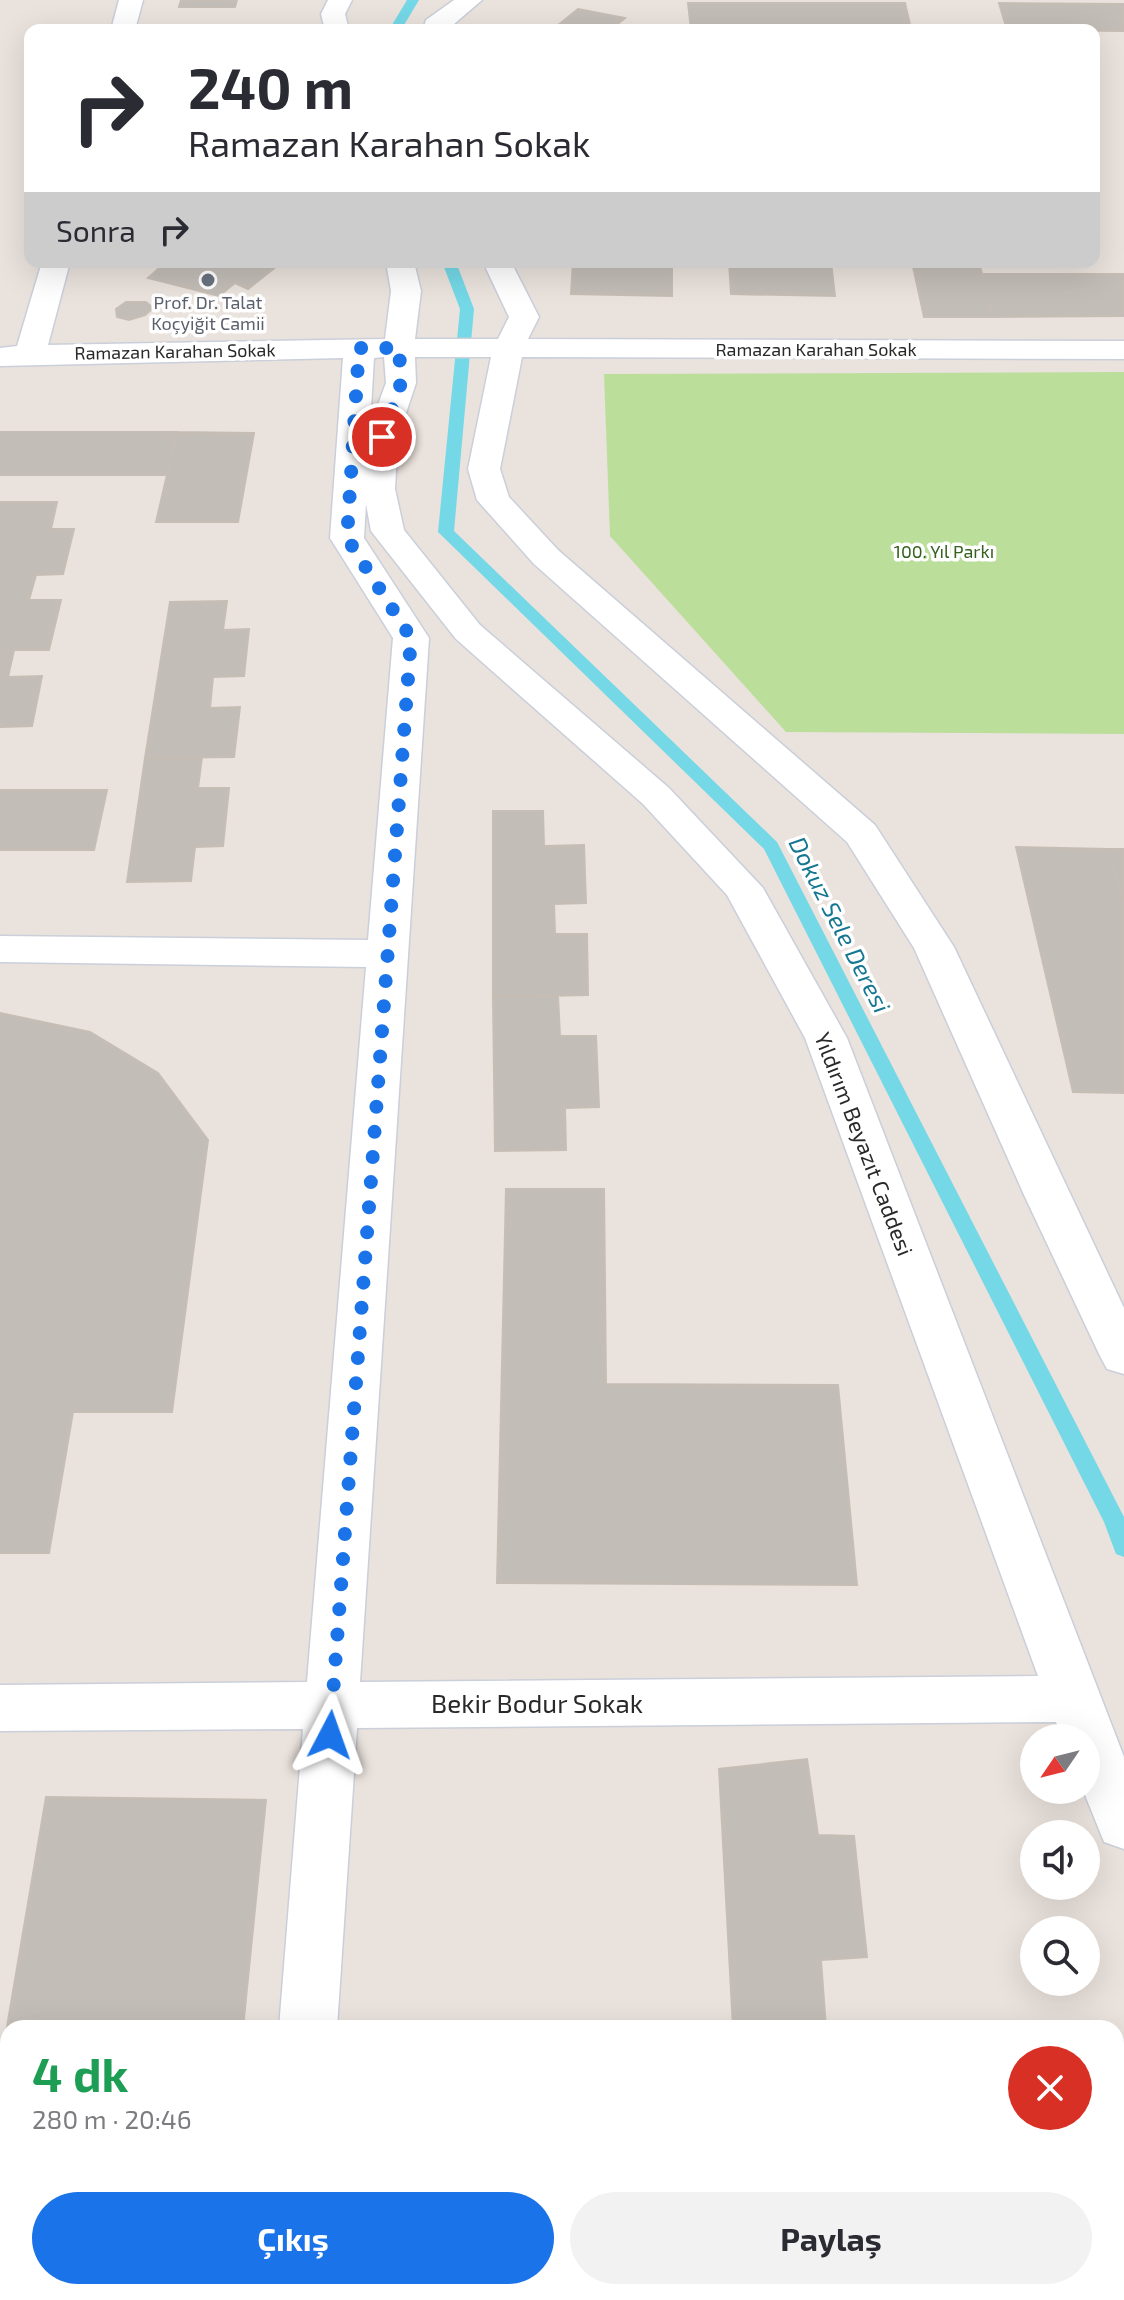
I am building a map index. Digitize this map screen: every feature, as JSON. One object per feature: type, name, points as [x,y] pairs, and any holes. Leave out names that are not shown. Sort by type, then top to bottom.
[{"type":"street","points":[[125,24],[131,0]]},
{"type":"street","points":[[336,24],[333,14],[340,0]]},
{"type":"street","points":[[436,24],[470,0]]},
{"type":"street","points":[[15,356],[53,268]]},
{"type":"street","name":"Yıldırım Beyazıt Caddesi","points":[[401,268],[406,291],[379,348],[401,383],[382,437],[379,489],[388,531],[468,632],[656,796],[743,888],[826,1038],[1073,1699],[1124,1824]]},
{"type":"street","points":[[500,268],[524,317],[508,350],[484,469],[493,500],[546,557],[861,834],[934,947],[1047,1197],[1124,1356]]},
{"type":"street","points":[[309,2020],[411,638],[347,538],[379,348]]},
{"type":"street","name":"Ramazan Karahan Sokak","points":[[15,356],[379,348],[1124,350]]},
{"type":"street","points":[[0,949],[388,954]]},
{"type":"street","name":"Bekir Bodur Sokak","points":[[0,1708],[1073,1699]]},
{"type":"green space","name":"100. Yıl Parkı","points":[[1124,372],[1124,734],[786,732],[610,536],[604,374]]},
{"type":"building","points":[[181,0],[237,0],[235,7],[179,7]]},
{"type":"building","points":[[688,3],[905,3],[910,24],[690,24]]},
{"type":"building","points":[[999,3],[1124,4],[1124,31],[1100,31],[1100,24],[1005,24]]},
{"type":"building","points":[[578,9],[625,18],[618,24],[559,24]]},
{"type":"building","name":"Prof. Dr. Talat Koçyiğit Camii","points":[[159,268],[274,268],[248,289],[235,283],[219,296],[148,278]]},
{"type":"building","points":[[573,268],[672,268],[672,296],[571,294]]},
{"type":"building","points":[[729,268],[832,268],[835,296],[731,294]]},
{"type":"building","points":[[913,268],[981,268],[993,317],[924,317]]},
{"type":"building","points":[[982,274],[1124,274],[1124,316],[993,317]]},
{"type":"building","points":[[126,302],[146,302],[153,308],[145,315],[129,320],[117,317],[116,309]]},
{"type":"building","points":[[0,432],[177,432],[167,475],[0,475]]},
{"type":"building","points":[[177,432],[254,433],[238,522],[156,522]]},
{"type":"building","points":[[0,502],[57,502],[51,529],[74,529],[63,574],[36,575],[29,600],[61,600],[49,650],[0,650]]},
{"type":"building","points":[[227,601],[223,630],[249,629],[244,676],[213,677],[210,708],[240,707],[234,757],[145,758],[170,602]]},
{"type":"building","points":[[0,650],[14,650],[8,677],[42,676],[32,726],[0,727]]},
{"type":"building","points":[[202,757],[198,788],[229,788],[223,846],[195,847],[191,881],[127,882],[145,758]]},
{"type":"building","points":[[0,790],[107,790],[94,850],[0,850]]},
{"type":"building","points":[[493,811],[543,811],[544,846],[584,845],[586,903],[554,904],[555,934],[587,934],[588,995],[493,997]]},
{"type":"building","points":[[1016,847],[1108,849],[1124,902],[1124,1093],[1073,1092]]},
{"type":"building","points":[[1108,849],[1124,849],[1124,902]]},
{"type":"building","points":[[558,996],[560,1036],[596,1036],[599,1107],[565,1108],[566,1150],[495,1151],[493,997]]},
{"type":"building","points":[[0,1013],[90,1032],[158,1073],[208,1140],[172,1412],[73,1412],[49,1553],[0,1553]]},
{"type":"building","points":[[506,1189],[604,1189],[606,1384],[838,1385],[857,1585],[497,1583]]},
{"type":"building","points":[[807,1759],[818,1835],[854,1836],[867,1957],[821,1960],[825,2020],[733,2020],[719,1769]]},
{"type":"building","points":[[46,1797],[266,1800],[244,2020],[8,2020]]},
{"type":"waterway","name":"Dokuz Sele Deresi","points":[[399,24],[413,0]]},
{"type":"waterway","name":"Dokuz Sele Deresi","points":[[451,268],[467,309],[446,532],[771,846],[1115,1522],[1124,1547]]},
{"type":"place","name":"Prof. Dr. Talat Koçyiğit Camii","points":[[208,280]]},
{"type":"route","points":[[330,1735],[411,638],[347,538],[359,348],[399,348],[401,383],[382,437]]}]
